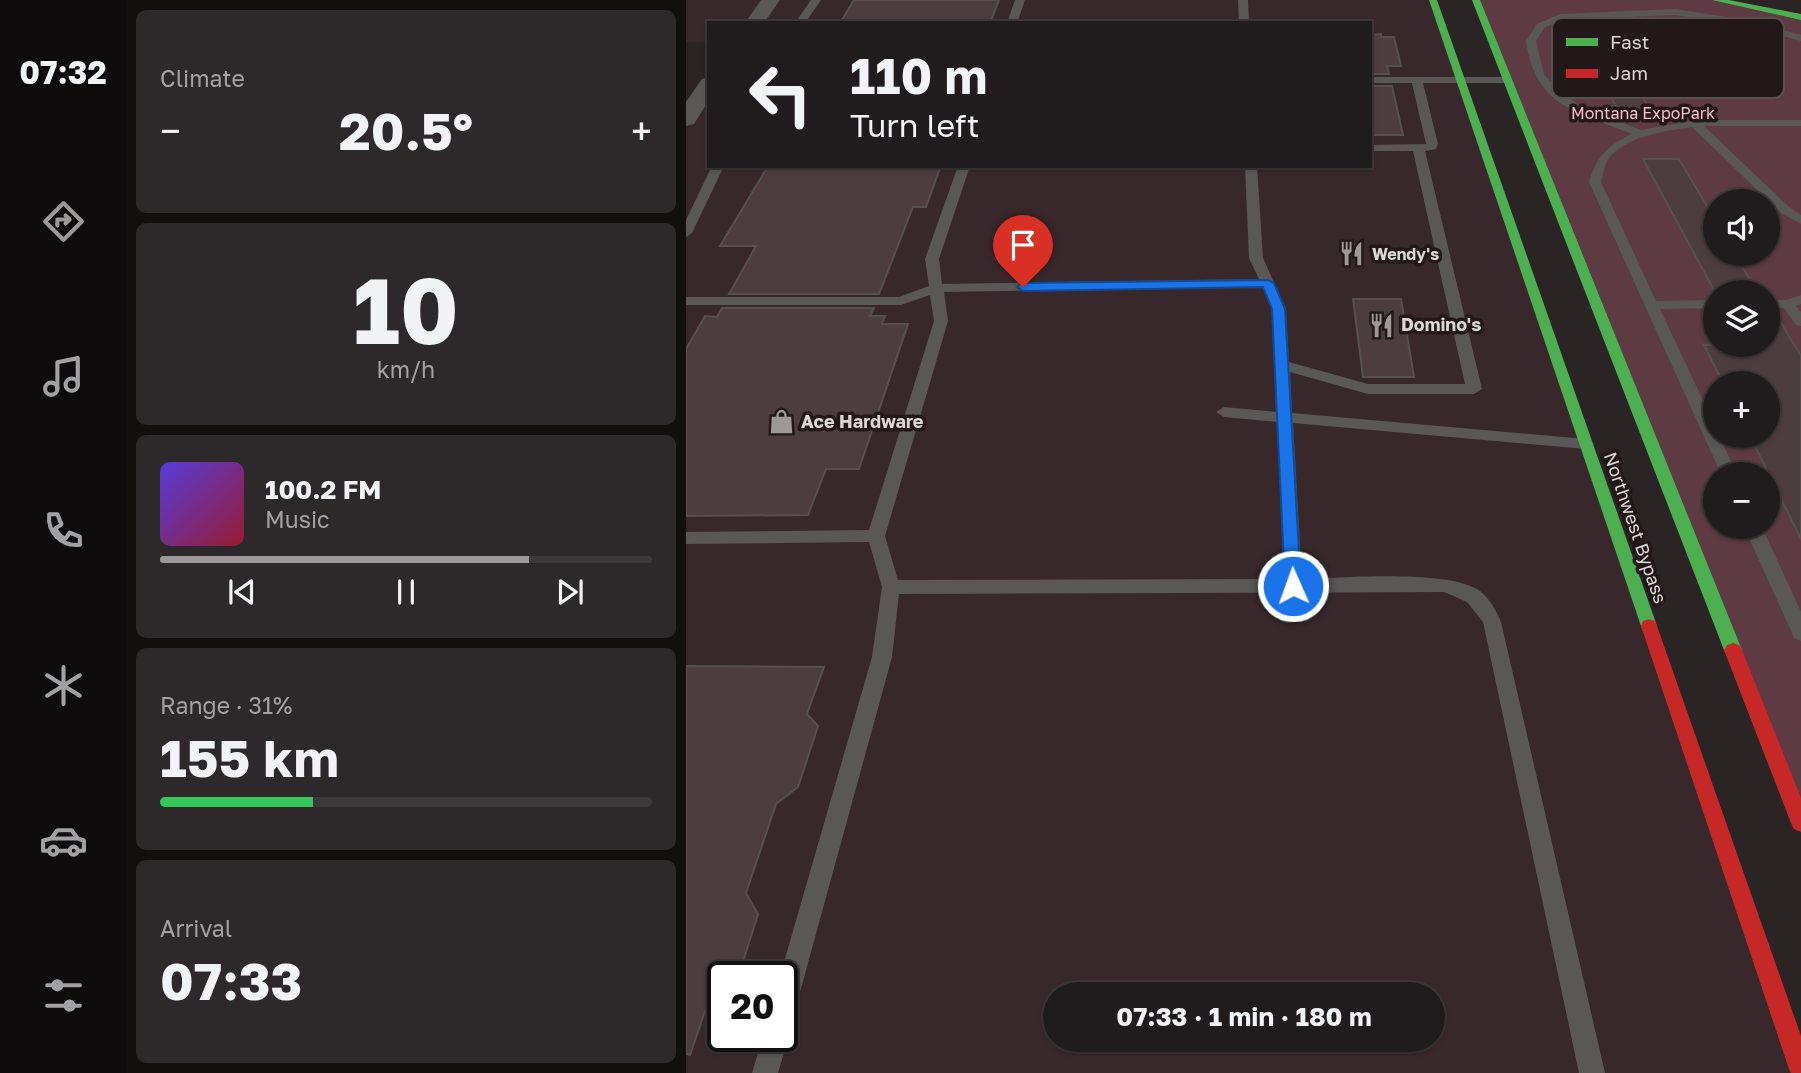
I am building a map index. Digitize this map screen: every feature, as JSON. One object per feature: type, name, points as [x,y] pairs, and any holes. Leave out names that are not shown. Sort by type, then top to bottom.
[{"type":"main road","name":"Northwest Bypass","points":[[1433,0],[1801,1069]]},
{"type":"main road","points":[[1476,0],[1801,823]]},
{"type":"main road","points":[[1716,0],[1801,17]]},
{"type":"street","points":[[755,21],[771,0]]},
{"type":"street","points":[[686,119],[707,88]]},
{"type":"lane","points":[[801,21],[816,0]]},
{"type":"lane","points":[[1013,21],[1020,0]]},
{"type":"lane","points":[[1243,0],[1244,21]]},
{"type":"lane","points":[[1558,18],[1675,12],[1714,18]]},
{"type":"lane","points":[[1552,21],[1540,26],[1531,41],[1535,63],[1543,82],[1552,90]]},
{"type":"lane","points":[[1784,33],[1801,38]]},
{"type":"lane","points":[[1372,80],[1508,80]]},
{"type":"lane","points":[[1372,148],[1432,147],[1417,80]]},
{"type":"lane","points":[[1561,98],[1643,135]]},
{"type":"lane","points":[[1723,462],[1595,182],[1602,159],[1628,139],[1663,128],[1695,124],[1801,123]]},
{"type":"lane","points":[[1695,124],[1785,211],[1801,220]]},
{"type":"lane","points":[[1283,365],[1368,389],[1474,389],[1418,148]]},
{"type":"lane","points":[[686,233],[717,168]]},
{"type":"lane","points":[[797,961],[882,657],[891,587],[876,536],[941,321],[932,260],[963,168]]},
{"type":"lane","points":[[1251,168],[1256,258],[1279,309],[1293,586]]},
{"type":"lane","points":[[686,301],[901,301],[936,288],[1268,283]]},
{"type":"lane","points":[[1794,302],[1801,322]]},
{"type":"lane","points":[[1651,304],[1703,304]]},
{"type":"lane","points":[[1224,412],[1286,415],[1586,444]]},
{"type":"lane","points":[[686,538],[876,536]]},
{"type":"lane","points":[[1760,539],[1792,594],[1801,632]]},
{"type":"lane","points":[[891,587],[1444,585],[1471,593],[1489,611],[1592,1073]]},
{"type":"lane","points":[[765,1073],[771,1052]]},
{"type":"shaded area","points":[[686,0],[1433,0],[1801,1073],[686,1073],[686,119],[707,86],[707,168],[1372,168],[1372,21],[707,21],[707,42],[686,42]]},
{"type":"green space","name":"Montana ExpoPark","points":[[1476,0],[1715,0],[1801,17],[1801,822]]},
{"type":"building","points":[[854,0],[999,0],[991,21],[841,21]]},
{"type":"building","points":[[1372,35],[1394,37],[1401,66],[1387,66],[1389,74],[1372,74]]},
{"type":"building","points":[[1372,86],[1392,86],[1403,135],[1372,135]]},
{"type":"building","points":[[1612,98],[1643,98],[1649,108],[1617,108]]},
{"type":"building","points":[[1643,159],[1679,159],[1703,200],[1703,266],[1742,266],[1750,280],[1709,280]]},
{"type":"building","points":[[767,168],[940,168],[926,207],[913,207],[879,294],[729,294],[756,246],[720,246]]},
{"type":"building","points":[[1353,299],[1401,299],[1414,377],[1363,377]]},
{"type":"building","name":"Ace Hardware","points":[[722,308],[874,308],[870,316],[885,316],[882,324],[908,324],[859,469],[826,469],[808,515],[686,516],[686,349],[705,316],[717,317]]},
{"type":"building","points":[[1780,321],[1801,356],[1801,539],[1780,497],[1780,462],[1763,462],[1756,448],[1780,448],[1780,371],[1717,371],[1710,357],[1780,357]]},
{"type":"building","points":[[686,666],[824,667],[807,714],[818,726],[798,787],[776,804],[746,893],[758,914],[743,961],[707,961],[707,1005],[690,1055],[686,1054]]},
{"type":"traffic: fast","points":[[1433,0],[1649,626]]},
{"type":"traffic: fast","points":[[1476,0],[1733,650]]},
{"type":"traffic: fast","points":[[1716,0],[1801,17]]},
{"type":"traffic: jam","points":[[1649,626],[1801,1069]]},
{"type":"traffic: jam","points":[[1733,650],[1801,823]]},
{"type":"place","name":"Wendy's","points":[[1352,254]]},
{"type":"place","name":"Domino's","points":[[1381,325]]},
{"type":"place","name":"Ace Hardware","points":[[781,422]]},
{"type":"route","points":[[1023,287],[1268,283],[1279,309],[1293,586]]}]
